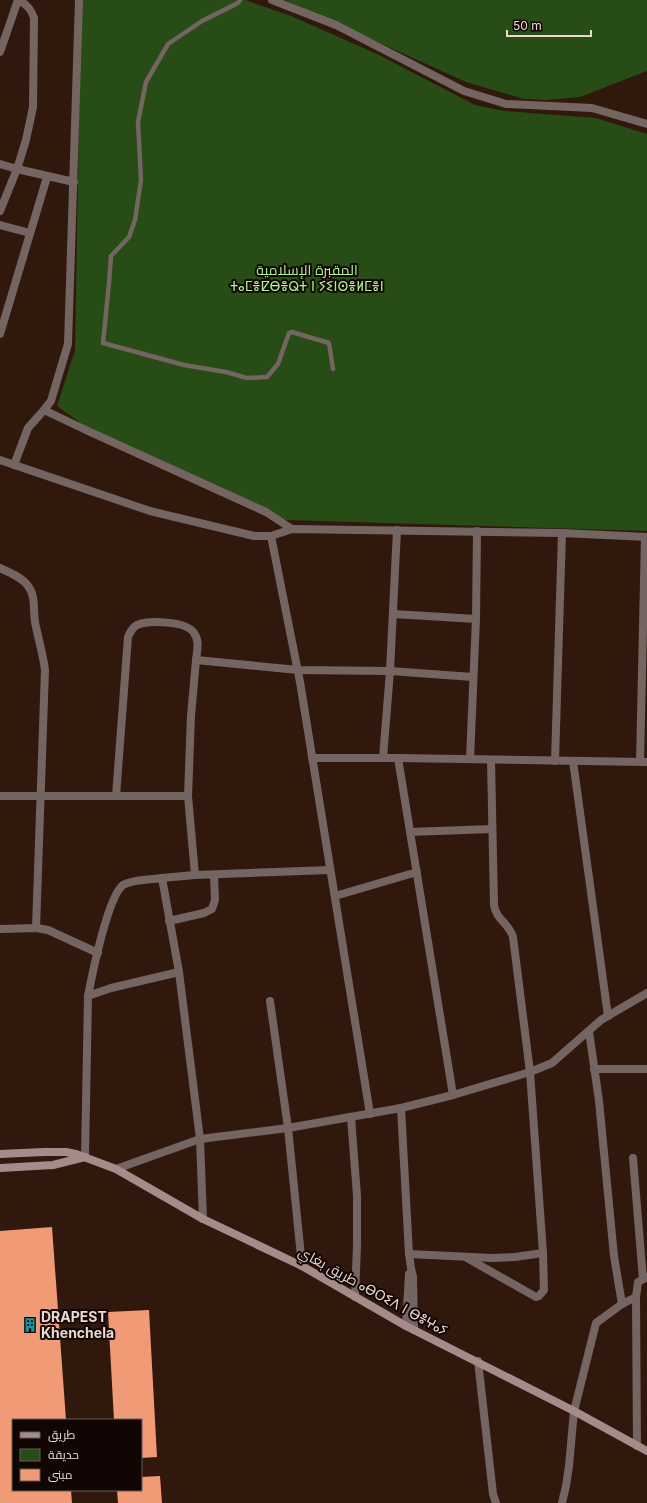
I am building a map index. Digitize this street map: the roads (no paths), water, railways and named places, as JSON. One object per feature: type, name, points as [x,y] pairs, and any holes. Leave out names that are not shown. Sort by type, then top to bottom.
[{"type":"main road","name":"طريق بغاي ⴰⴱⵔⵉⴷ ⵏ ⴱⴻⵖⴰⵢ","points":[[0,1154],[55,1152],[76,1154],[116,1169],[203,1219],[302,1266],[410,1328],[574,1411],[647,1451]]},
{"type":"main road","points":[[0,1168],[53,1165],[85,1157]]},
{"type":"street","points":[[0,52],[19,0],[32,11],[35,27],[33,107],[26,140],[17,169],[0,211]]},
{"type":"street","points":[[14,465],[28,428],[51,401],[68,344],[79,0]]},
{"type":"street","points":[[272,0],[336,25],[464,90],[485,98],[506,104],[592,108],[647,124]]},
{"type":"street","points":[[0,164],[47,177],[74,182]]},
{"type":"street","points":[[0,334],[47,177]]},
{"type":"street","points":[[0,225],[30,233]]},
{"type":"street","points":[[44,410],[102,438],[266,512],[292,529]]},
{"type":"street","points":[[0,460],[150,511],[254,536],[271,536],[292,529],[562,533],[646,537],[643,762],[312,758]]},
{"type":"street","points":[[384,758],[397,530]]},
{"type":"street","points":[[470,759],[476,619],[477,532]]},
{"type":"street","points":[[554,761],[562,533]]},
{"type":"street","points":[[271,536],[298,670],[370,1114]]},
{"type":"street","points":[[0,568],[28,585],[34,598],[35,621],[45,670],[36,928]]},
{"type":"street","points":[[393,614],[476,619]]},
{"type":"street","points":[[116,796],[128,637],[132,629],[137,625],[150,622],[172,623],[189,627],[194,633],[198,642],[191,716],[188,796],[195,875]]},
{"type":"street","points":[[196,660],[298,670],[390,671],[473,677]]},
{"type":"street","points":[[398,758],[453,1095]]},
{"type":"street","points":[[464,1257],[536,1296],[541,1295],[544,1290],[544,1253],[530,1072],[513,937],[511,930],[498,918],[494,905],[491,760]]},
{"type":"street","points":[[573,761],[608,1016]]},
{"type":"street","points":[[0,796],[188,796]]},
{"type":"street","points":[[410,832],[492,828]]},
{"type":"street","points":[[85,1157],[88,996],[98,953],[112,903],[117,891],[122,886],[130,882],[162,878],[195,875],[330,870]]},
{"type":"street","points":[[335,896],[417,872]]},
{"type":"street","points":[[170,921],[204,913],[212,909],[215,900],[214,875]]},
{"type":"street","points":[[162,878],[178,972],[200,1139],[203,1219]]},
{"type":"street","points":[[0,929],[36,928],[54,932],[98,953]]},
{"type":"street","points":[[88,996],[111,988],[178,972]]},
{"type":"street","points":[[116,1169],[200,1139],[288,1128],[402,1108],[453,1095],[530,1072],[552,1063],[608,1016],[647,993]]},
{"type":"street","points":[[270,1001],[288,1128],[302,1266]]},
{"type":"street","points":[[589,1031],[599,1101],[614,1256],[622,1304]]},
{"type":"street","points":[[594,1069],[647,1069]]},
{"type":"street","points":[[402,1108],[409,1254],[414,1277],[410,1328]]},
{"type":"street","points":[[351,1117],[357,1196],[357,1246],[354,1297]]},
{"type":"street","points":[[632,1158],[645,1278],[637,1284],[636,1297],[637,1446]]},
{"type":"street","points":[[409,1254],[464,1257],[515,1257],[544,1253]]},
{"type":"street","points":[[562,1503],[569,1466],[574,1411],[596,1323],[622,1304],[636,1297]]},
{"type":"street","points":[[478,1362],[493,1494],[496,1503]]},
{"type":"lane","points":[[240,0],[238,3],[202,21],[168,44],[146,82],[138,122],[141,180],[135,220],[129,237],[111,256],[110,283],[103,343],[184,365],[226,372],[247,378],[267,376],[278,364],[289,333],[292,332],[329,343],[333,370]]},
{"type":"place","name":"DRAPEST Khenchela","points":[[30,1325]]},
{"type":"park label","name":"المقبرة الإسلامية ⵜⴰⵎⴻⵇⴱⴻⵕⵜ ⵏ ⵢⵉⵏⵙⴻⵍⵎⴻⵏ","points":[[307,278]]}]
